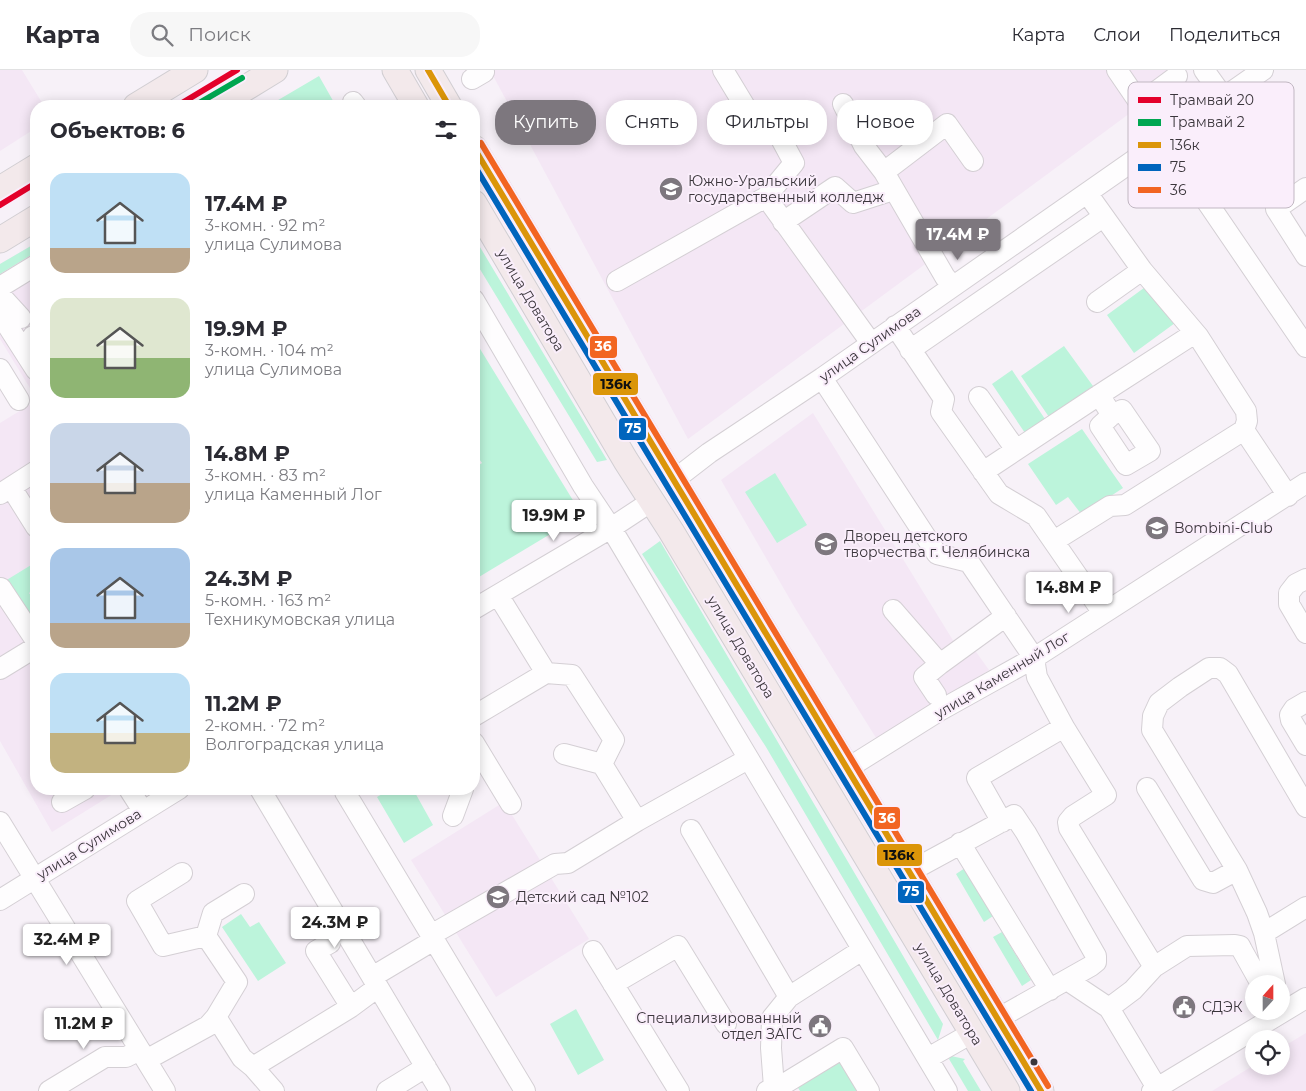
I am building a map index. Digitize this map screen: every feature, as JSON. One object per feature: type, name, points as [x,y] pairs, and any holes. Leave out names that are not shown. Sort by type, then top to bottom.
[{"type":"main road","points":[[146,100],[195,70]]},
{"type":"main road","points":[[226,100],[275,70]]},
{"type":"main road","points":[[395,70],[412,100]]},
{"type":"main road","points":[[428,70],[446,100]]},
{"type":"main road","name":"улица Доватора","points":[[480,158],[848,768],[1040,1091]]},
{"type":"main road","points":[[0,189],[30,171]]},
{"type":"main road","name":"улица Доватора","points":[[480,213],[626,461],[681,548],[1007,1091]]},
{"type":"main road","points":[[0,240],[30,222]]},
{"type":"main road","name":"улица Сулимова","points":[[652,501],[674,480]]},
{"type":"street","points":[[617,281],[766,197],[794,163],[780,137],[752,118],[723,70]]},
{"type":"street","points":[[1117,70],[1128,87]]},
{"type":"street","points":[[1204,70],[1213,82]]},
{"type":"street","name":"улица Сулимова","points":[[1246,82],[1263,70]]},
{"type":"street","points":[[1169,82],[1177,76]]},
{"type":"street","points":[[884,172],[947,124],[972,161]]},
{"type":"street","points":[[864,145],[884,172],[952,286]]},
{"type":"street","name":"улица Сулимова","points":[[674,480],[709,453],[822,378],[1128,165]]},
{"type":"street","points":[[783,222],[835,186],[853,203],[887,192]]},
{"type":"street","points":[[1294,196],[1306,188]]},
{"type":"street","points":[[1054,541],[1110,506],[1125,505],[1244,430],[1247,421],[1246,411],[1195,334],[1142,270],[1087,193]]},
{"type":"street","points":[[766,197],[871,343]]},
{"type":"street","points":[[1211,208],[1306,347]]},
{"type":"street","points":[[1277,208],[1276,209],[1306,256]]},
{"type":"street","points":[[910,350],[1103,217]]},
{"type":"street","points":[[0,287],[30,269]]},
{"type":"street","points":[[1098,302],[1142,270]]},
{"type":"street","points":[[0,295],[21,318]]},
{"type":"street","points":[[480,310],[583,486],[611,528],[947,1091]]},
{"type":"street","points":[[0,314],[30,361]]},
{"type":"street","points":[[895,326],[944,399],[941,412],[999,494],[1036,516],[1103,613]]},
{"type":"street","points":[[984,472],[1098,395],[1195,334]]},
{"type":"street","points":[[0,369],[18,400]]},
{"type":"street","points":[[822,378],[937,554],[969,562],[1034,658],[1037,677],[1064,727],[1106,795],[1072,816],[1068,822],[1070,828],[1154,967]]},
{"type":"street","points":[[1098,395],[1112,416]]},
{"type":"street","points":[[979,397],[1016,450]]},
{"type":"street","points":[[1244,430],[1288,496]]},
{"type":"street","points":[[30,475],[5,491],[30,520]]},
{"type":"street","name":"улица Каменный Лог","points":[[848,768],[939,712],[1034,658],[1306,483]]},
{"type":"street","name":"улица Сулимова","points":[[480,606],[611,528],[652,501]]},
{"type":"street","points":[[1306,579],[1296,584],[1289,593],[1289,604],[1306,634]]},
{"type":"street","points":[[1,588],[30,630]]},
{"type":"street","points":[[498,595],[546,673]]},
{"type":"street","points":[[893,610],[940,664]]},
{"type":"street","points":[[936,695],[924,677],[1006,616]]},
{"type":"street","points":[[0,669],[30,642]]},
{"type":"street","points":[[1273,975],[1264,933],[1257,913],[1236,870],[1152,730],[1153,716],[1159,703],[1209,668],[1220,668],[1228,674],[1306,807]]},
{"type":"street","points":[[480,712],[546,673],[572,675],[614,740],[602,764]]},
{"type":"street","points":[[1306,702],[1294,709],[1290,715],[1306,746]]},
{"type":"street","points":[[1002,822],[977,778],[1064,727]]},
{"type":"street","points":[[564,754],[602,764],[638,821]]},
{"type":"street","points":[[480,757],[511,804]]},
{"type":"street","points":[[253,1067],[351,1008],[375,982],[433,938],[555,864],[568,863],[748,759]]},
{"type":"street","points":[[1147,788],[1203,880],[1213,883],[1236,870]]},
{"type":"street","points":[[62,802],[74,795]]},
{"type":"street","points":[[133,795],[143,811]]},
{"type":"street","name":"улица Сулимова","points":[[0,900],[169,795]]},
{"type":"street","points":[[264,795],[440,1091]]},
{"type":"street","points":[[347,795],[525,1091]]},
{"type":"street","points":[[453,816],[461,795]]},
{"type":"street","points":[[910,872],[1014,815],[1096,956],[1096,962],[997,1019]]},
{"type":"street","points":[[0,822],[165,1091]]},
{"type":"street","points":[[691,830],[789,997]]},
{"type":"street","points":[[960,843],[1050,990]]},
{"type":"street","points":[[182,873],[137,901],[163,946],[206,936]]},
{"type":"street","points":[[206,936],[213,913],[244,894]]},
{"type":"street","points":[[1264,933],[1306,907]]},
{"type":"street","points":[[49,1091],[105,1058],[143,1055],[208,1026],[216,1017],[237,982],[206,936]]},
{"type":"street","points":[[330,943],[316,951],[351,1008]]},
{"type":"street","points":[[613,984],[678,946],[726,1024]]},
{"type":"street","points":[[1109,1008],[1133,990],[1154,967],[1187,946],[1240,946],[1256,975]]},
{"type":"street","points":[[862,950],[789,997],[772,1018],[770,1048],[778,1088],[844,1048],[869,1091]]},
{"type":"street","points":[[593,952],[679,1091]]},
{"type":"street","points":[[1067,980],[1109,1008],[1154,1090],[1259,1020]]},
{"type":"street","points":[[1290,1002],[1306,998]]},
{"type":"street","points":[[216,1017],[242,1058],[253,1067],[274,1091]]},
{"type":"street","points":[[928,1058],[972,1033]]},
{"type":"street","points":[[400,1088],[426,1067]]},
{"type":"shaded area","points":[[0,70],[22,70],[40,100],[30,100],[30,132],[0,151]]},
{"type":"shaded area","points":[[490,70],[1180,70],[1183,74],[1172,82],[1128,82],[1128,115],[688,439],[530,145],[596,145],[596,100],[506,100]]},
{"type":"shaded area","points":[[30,246],[30,388],[0,339],[0,264]]},
{"type":"shaded area","points":[[30,405],[30,794],[0,741],[0,423]]},
{"type":"shaded area","name":"Дворец детского творчества г. Челябинска","points":[[813,413],[954,642],[969,642],[989,670],[878,741],[795,608],[721,480]]},
{"type":"shaded area","points":[[31,795],[111,795],[52,832]]},
{"type":"shaded area","name":"Детский сад №102","points":[[504,802],[589,939],[496,997],[411,860]]},
{"type":"shaded area","points":[[1306,1033],[1306,1091],[1212,1091],[1245,1071],[1245,1075],[1290,1075],[1290,1043]]},
{"type":"green space","points":[[319,76],[333,100],[278,100]]},
{"type":"green space","points":[[30,246],[30,256],[0,274],[0,264]]},
{"type":"green space","points":[[480,247],[607,460],[597,462],[480,269]]},
{"type":"green space","points":[[1148,285],[1175,323],[1134,353],[1107,315]]},
{"type":"green space","points":[[1064,346],[1093,386],[1049,417],[1021,376]]},
{"type":"green space","points":[[480,349],[582,515],[480,576],[480,464],[482,463],[480,460]]},
{"type":"green space","points":[[1012,370],[1045,419],[1025,433],[992,384]]},
{"type":"green space","points":[[1082,429],[1123,488],[1082,515],[1068,497],[1056,505],[1028,464]]},
{"type":"green space","points":[[775,473],[807,525],[777,543],[745,492]]},
{"type":"green space","points":[[660,541],[943,1024],[938,1040],[766,747],[642,554]]},
{"type":"green space","points":[[30,566],[30,615],[5,581]]},
{"type":"green space","points":[[380,795],[416,795],[433,825],[404,843],[377,797]]},
{"type":"green space","points":[[965,868],[993,916],[984,922],[956,874]]},
{"type":"green space","points":[[241,914],[250,927],[259,922],[286,963],[258,981],[222,927]]},
{"type":"green space","points":[[1002,932],[1031,980],[1022,986],[993,937]]},
{"type":"green space","points":[[576,1009],[604,1060],[578,1075],[550,1024]]},
{"type":"green space","points":[[951,1056],[965,1059],[963,1061],[981,1091],[968,1091],[949,1059]]},
{"type":"green space","points":[[842,1058],[863,1091],[800,1091],[797,1086]]},
{"type":"tram line","name":"20","points":[[187,100],[237,70]]},
{"type":"tram line","name":"2","points":[[204,100],[242,78]]},
{"type":"tram line","name":"20","points":[[0,205],[30,187]]},
{"type":"transit line","name":"136к","points":[[428,70],[446,100]]},
{"type":"transit line","name":"36","points":[[481,143],[1048,1086]]},
{"type":"transit line","name":"136к","points":[[480,158],[1041,1091]]},
{"type":"transit line","name":"75","points":[[480,175],[1031,1091]]},
{"type":"place","name":"Южно-Уральский государственный колледж","points":[[671,189]]},
{"type":"place","name":"Bombini-Club","points":[[1157,528]]},
{"type":"place","name":"Дворец детского творчества г. Челябинска","points":[[826,544]]},
{"type":"place","name":"Детский сад №102","points":[[498,897]]},
{"type":"place","name":"СДЭК","points":[[1184,1007]]},
{"type":"place","name":"Специализированный отдел ЗАГС","points":[[820,1026]]}]
